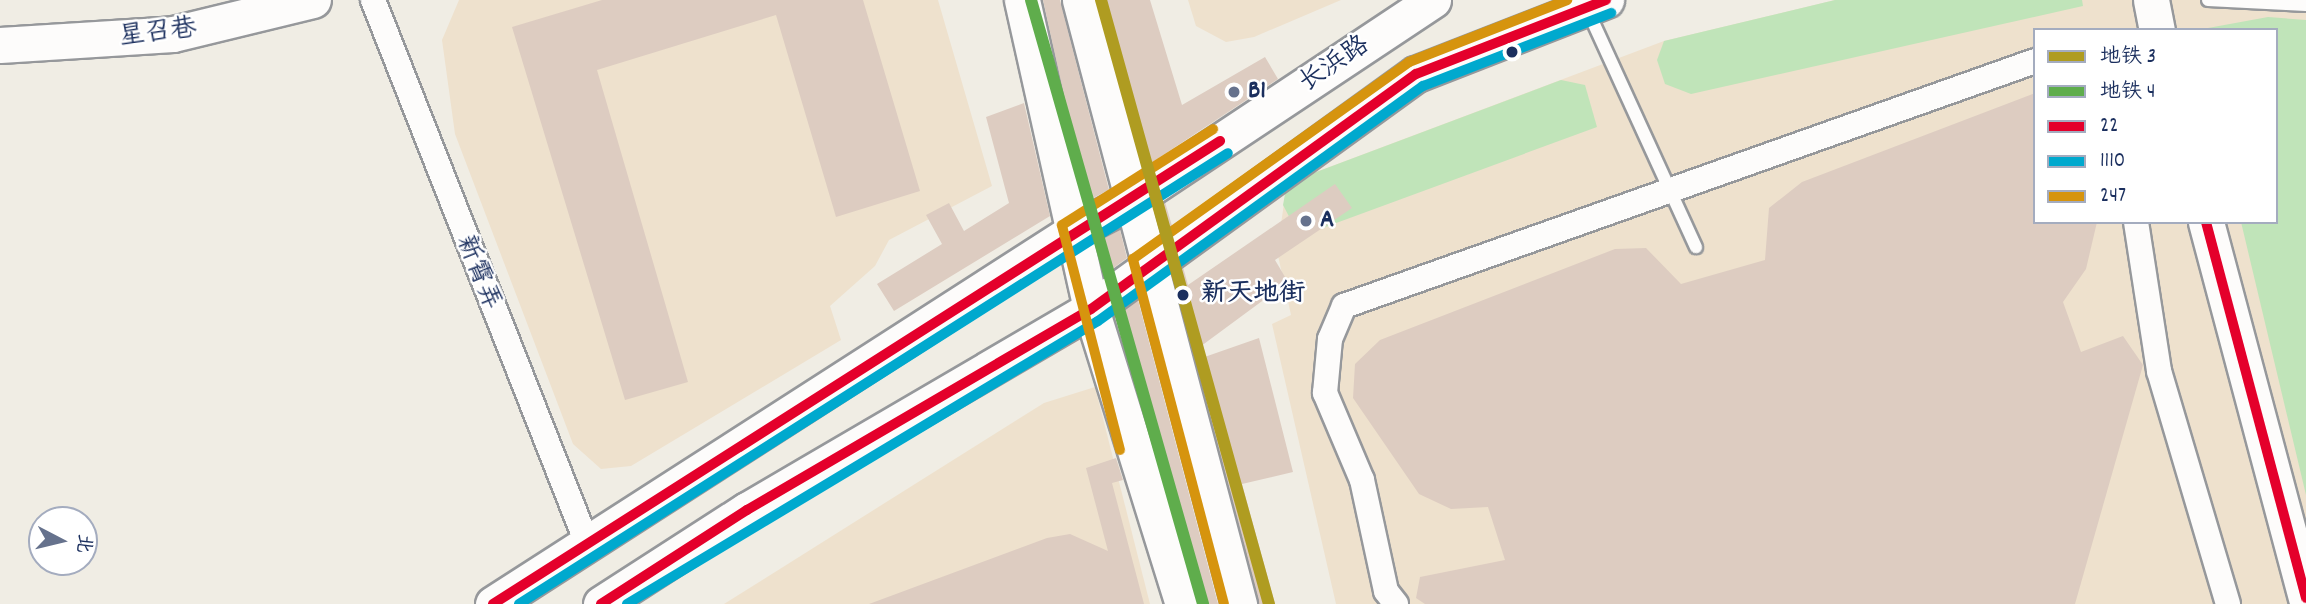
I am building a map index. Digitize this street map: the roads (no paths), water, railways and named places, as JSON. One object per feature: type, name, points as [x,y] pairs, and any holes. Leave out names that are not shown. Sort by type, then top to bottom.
[{"type":"main road","name":"星召巷","points":[[0,45],[173,34],[313,0]]},
{"type":"main road","points":[[1022,0],[1091,309],[1183,604]]},
{"type":"main road","points":[[1080,0],[1145,266],[1239,604]]},
{"type":"main road","name":"长浜路","points":[[493,604],[1074,230],[1129,202],[1433,0]]},
{"type":"main road","points":[[2151,0],[2157,28]]},
{"type":"main road","name":"长浜路","points":[[601,604],[747,510],[1091,309],[1145,266],[1416,74],[1596,3]]},
{"type":"main road","points":[[2207,224],[2306,598]]},
{"type":"street","name":"新霄弄","points":[[373,0],[587,543]]},
{"type":"street","points":[[1396,604],[1386,591],[1362,480],[1325,393],[1330,339],[1344,306],[2033,62]]},
{"type":"street","points":[[2136,224],[2160,371],[2228,604]]},
{"type":"lane","points":[[2208,0],[2306,5]]},
{"type":"lane","points":[[1596,3],[1696,247]]},
{"type":"metro line","name":"4","points":[[1031,0],[1203,604]]},
{"type":"metro line","name":"3","points":[[1101,0],[1269,604]]},
{"type":"place","name":"B1","points":[[1234,92]]},
{"type":"place","name":"A","points":[[1306,221]]},
{"type":"place","name":"新天地街","points":[[1183,295]]}]
